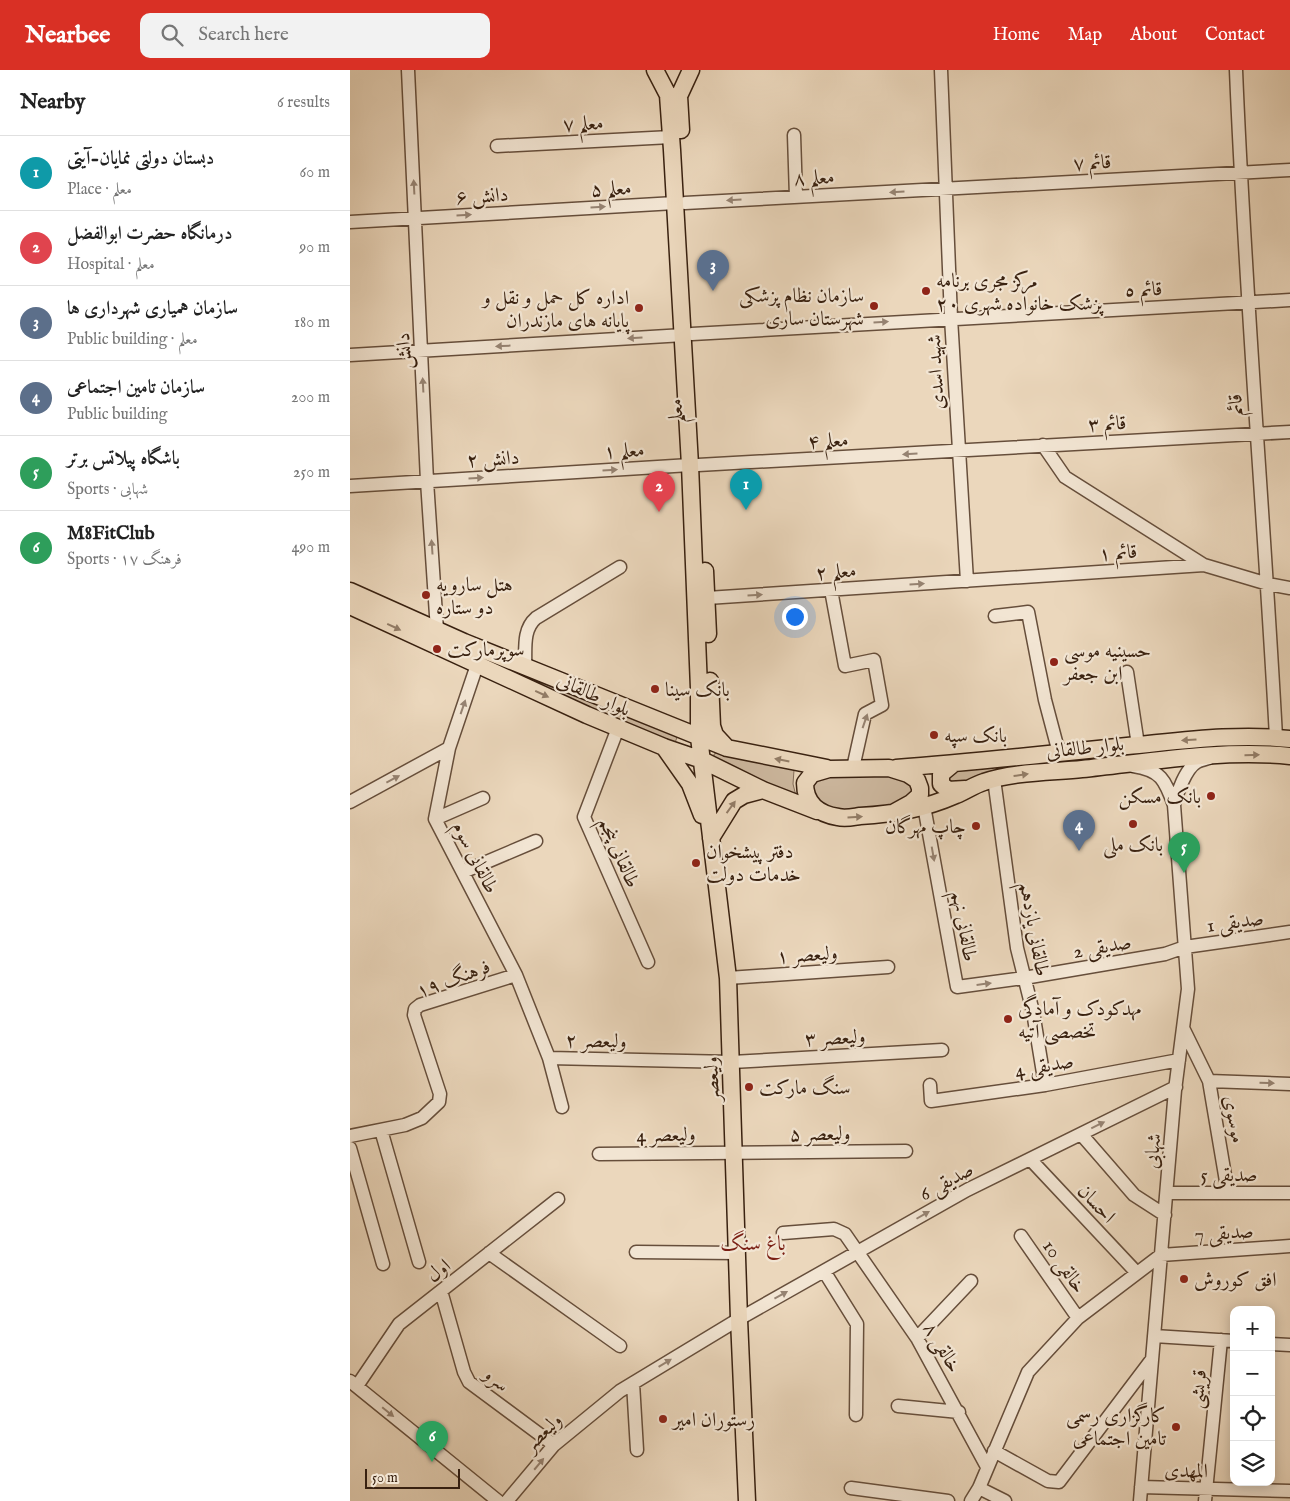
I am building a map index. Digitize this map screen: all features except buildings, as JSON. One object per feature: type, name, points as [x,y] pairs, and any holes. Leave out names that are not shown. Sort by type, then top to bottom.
[{"type":"main road","name":"معلم","points":[[655,70],[668,95],[671,137],[680,203]]},
{"type":"main road","name":"معلم","points":[[691,70],[679,96],[680,203],[694,465],[699,737],[702,760]]},
{"type":"main road","name":"معلم","points":[[694,465],[707,598],[712,726],[715,735],[727,748]]},
{"type":"main road","name":"بلوار طالقانی","points":[[350,591],[525,667],[727,748],[830,769],[953,764],[1214,738],[1283,738]]},
{"type":"main road","name":"بلوار طالقانی","points":[[350,606],[618,728],[702,760],[763,790],[838,818],[891,814],[924,806],[956,795],[984,782],[1022,774],[1215,756],[1290,756]]},
{"type":"main road","points":[[667,725],[685,718],[693,708],[699,688]]},
{"type":"main road","points":[[664,747],[690,784],[711,838]]},
{"type":"main road","name":"ولیعصر","points":[[702,760],[728,978],[732,1062],[736,1252],[747,1501]]},
{"type":"main road","points":[[953,764],[940,774],[941,784],[948,790],[970,788]]},
{"type":"main road","points":[[889,768],[908,774],[917,780],[920,788],[920,795],[911,803],[891,814]]},
{"type":"main road","points":[[823,813],[809,804],[804,793],[804,783],[812,774],[830,769]]},
{"type":"main road","points":[[711,838],[734,801],[744,795],[763,790]]},
{"type":"street","name":"دانش","points":[[408,70],[427,481],[437,630]]},
{"type":"street","name":"شهید اسدی","points":[[942,70],[951,318],[968,581]]},
{"type":"street","name":"قائم","points":[[1236,70],[1247,302],[1256,434],[1283,738]]},
{"type":"street","points":[[794,135],[796,197]]},
{"type":"street","name":"معلم ٧","points":[[497,146],[671,137]]},
{"type":"street","name":"قائم ٧","points":[[945,189],[1290,170]]},
{"type":"street","name":"معلم ۸","points":[[680,203],[945,189]]},
{"type":"street","name":"معلم ۵","points":[[550,210],[680,203]]},
{"type":"street","name":"دانش ۶","points":[[350,222],[550,210]]},
{"type":"street","name":"قائم ٥","points":[[350,355],[951,318],[1290,300]]},
{"type":"street","name":"قائم ٣","points":[[959,452],[1043,445],[1290,432]]},
{"type":"street","points":[[1043,445],[1065,477],[1204,565]]},
{"type":"street","name":"معلم ۴","points":[[694,465],[959,452]]},
{"type":"street","name":"معلم ١","points":[[561,473],[694,465]]},
{"type":"street","name":"دانش ٢","points":[[350,486],[561,473]]},
{"type":"street","name":"قائم ١","points":[[968,581],[1204,565],[1268,584],[1290,588]]},
{"type":"street","points":[[525,667],[529,624],[620,567]]},
{"type":"street","name":"معلم ٢","points":[[707,598],[968,581]]},
{"type":"street","points":[[831,590],[844,666],[874,660],[882,705],[865,714],[853,768]]},
{"type":"street","points":[[995,616],[1028,612],[1059,753]]},
{"type":"street","name":"طالقانی سوم","points":[[477,665],[449,748],[435,819],[516,975]]},
{"type":"street","points":[[1127,672],[1138,745]]},
{"type":"street","name":"طالقانی پنجم","points":[[618,728],[584,817],[648,962]]},
{"type":"street","points":[[350,802],[449,748]]},
{"type":"street","points":[[1174,805],[1177,793],[1184,779],[1196,762],[1215,756]]},
{"type":"street","points":[[1121,764],[1147,768],[1160,775],[1167,786],[1174,805]]},
{"type":"street","name":"طالقانی یازدهم","points":[[994,779],[1017,948],[1033,1012],[1045,1085]]},
{"type":"street","points":[[435,819],[483,798]]},
{"type":"street","name":"شهابی","points":[[1140,1501],[1176,1087],[1188,988],[1174,805]]},
{"type":"street","name":"طالقانی نهم","points":[[924,806],[957,987],[1024,978]]},
{"type":"street","points":[[463,872],[536,841]]},
{"type":"street","name":"صدیقی 1","points":[[1185,947],[1290,932]]},
{"type":"street","name":"صدیقی 2","points":[[1024,978],[1165,954],[1185,947]]},
{"type":"street","name":"ولیعصر ١","points":[[728,978],[888,967]]},
{"type":"street","name":"ولیعصر ٢","points":[[516,975],[549,1058],[732,1062]]},
{"type":"street","name":"فرهنگ ۱۹","points":[[350,1136],[382,1130],[422,1118],[439,1102],[440,1094],[414,1015],[415,1008],[516,975]]},
{"type":"street","name":"موسوی","points":[[1183,1028],[1209,1082],[1228,1194]]},
{"type":"street","name":"ولیعصر ٣","points":[[732,1062],[942,1050]]},
{"type":"street","points":[[549,1058],[562,1107]]},
{"type":"street","name":"صدیقی 4","points":[[930,1086],[931,1101],[1045,1085],[1179,1060]]},
{"type":"street","points":[[1209,1082],[1290,1084]]},
{"type":"street","name":"صدیقی 6","points":[[739,1319],[967,1190],[1176,1087]]},
{"type":"street","points":[[382,1130],[419,1262]]},
{"type":"street","points":[[1081,1134],[1134,1195],[1165,1215]]},
{"type":"street","points":[[350,1148],[383,1264]]},
{"type":"street","name":"ولیعصر ۵","points":[[734,1152],[906,1152]]},
{"type":"street","name":"ولیعصر 4","points":[[599,1154],[734,1152]]},
{"type":"street","name":"احسان","points":[[1030,1159],[1137,1273]]},
{"type":"street","name":"صدیقی 5","points":[[1167,1193],[1290,1193]]},
{"type":"street","name":"اول","points":[[353,1384],[400,1324],[558,1199]]},
{"type":"street","name":"خالقی ۸","points":[[783,1233],[834,1229],[845,1234],[917,1338],[988,1467]]},
{"type":"street","name":"خالقی 10","points":[[1021,1236],[1078,1318]]},
{"type":"street","name":"صدیقی 7","points":[[1161,1255],[1290,1246]]},
{"type":"street","points":[[636,1252],[736,1252]]},
{"type":"street","points":[[489,1253],[620,1346]]},
{"type":"street","points":[[972,1501],[1028,1372],[1078,1318],[1161,1255]]},
{"type":"street","points":[[824,1271],[857,1324],[856,1415]]},
{"type":"street","points":[[917,1338],[971,1281]]},
{"type":"street","name":"سرو","points":[[441,1291],[464,1372],[469,1382],[554,1445]]},
{"type":"street","name":"ولیعصر","points":[[507,1501],[554,1445],[620,1391],[739,1319]]},
{"type":"street","points":[[1154,1336],[1227,1341]]},
{"type":"street","name":"قریشی","points":[[1206,1495],[1227,1341]]},
{"type":"street","points":[[1275,1344],[1290,1345]]},
{"type":"street","points":[[994,1450],[1048,1481],[1058,1482],[1152,1359]]},
{"type":"street","points":[[633,1383],[637,1450]]},
{"type":"street","points":[[353,1384],[498,1501]]},
{"type":"street","points":[[898,1406],[959,1412]]},
{"type":"street","name":"المهدی","points":[[1141,1487],[1206,1495],[1290,1490]]},
{"type":"street","points":[[852,1488],[948,1501]]},
{"type":"street","points":[[979,1488],[1005,1501]]},
{"type":"shaded area","points":[[350,593],[679,732],[673,748],[593,714]]},
{"type":"shaded area","points":[[1290,741],[1290,753],[970,785],[947,784],[946,774],[955,768],[1170,744]]},
{"type":"shaded area","points":[[721,752],[794,770],[793,784],[796,796],[714,758],[714,754]]},
{"type":"shaded area","points":[[890,774],[910,782],[913,794],[892,809],[843,812],[823,807],[809,785],[818,777]]},
{"type":"place","name":"سازمان همیاری شهرداری ها","points":[[713,291]]},
{"type":"place","name":"مرکز مجری برنامه پزشک خانواده شهری ٢٠","points":[[926,291]]},
{"type":"place","name":"سازمان نظام پزشکی شهرستان ساری","points":[[874,306]]},
{"type":"place","name":"اداره کل حمل و نقل و پایانه های مازندران","points":[[639,308]]},
{"type":"place","name":"دبستان دولتی نمایان-آیتی","points":[[746,510]]},
{"type":"place","name":"درمانگاه حضرت ابوالفضل","points":[[659,512]]},
{"type":"place","name":"هتل سارویه دو ستاره","points":[[426,595]]},
{"type":"place","name":"سوپرمارکت","points":[[437,649]]},
{"type":"place","name":"حسینیه موسی ابن جعفر","points":[[1054,662]]},
{"type":"place","name":"بانک سینا","points":[[655,689]]},
{"type":"place","name":"بانک سپه","points":[[934,735]]},
{"type":"place","name":"بانک مسکن","points":[[1211,796]]},
{"type":"place","name":"بانک ملی","points":[[1133,824]]},
{"type":"place","name":"چاپ مهرگان","points":[[976,826]]},
{"type":"place","name":"سازمان تامین اجتماعی","points":[[1079,851]]},
{"type":"place","name":"دفتر پیشخوان خدمات دولت","points":[[696,863]]},
{"type":"place","name":"باشگاه پیلاتس برتر","points":[[1184,873]]},
{"type":"place","name":"مهدکودک و آمادگی تخصصی آتیه","points":[[1008,1019]]},
{"type":"place","name":"سنگ مارکت","points":[[749,1087]]},
{"type":"place","name":"افق کوروش","points":[[1184,1279]]},
{"type":"place","name":"رستوران امیر","points":[[663,1419]]},
{"type":"place","name":"کارگزاری رسمی تامین اجتماعی","points":[[1176,1427]]},
{"type":"place","name":"M8FitClub","points":[[432,1462]]},
{"type":"district","name":"باغ سنگ","points":[[753,1243]]}]
